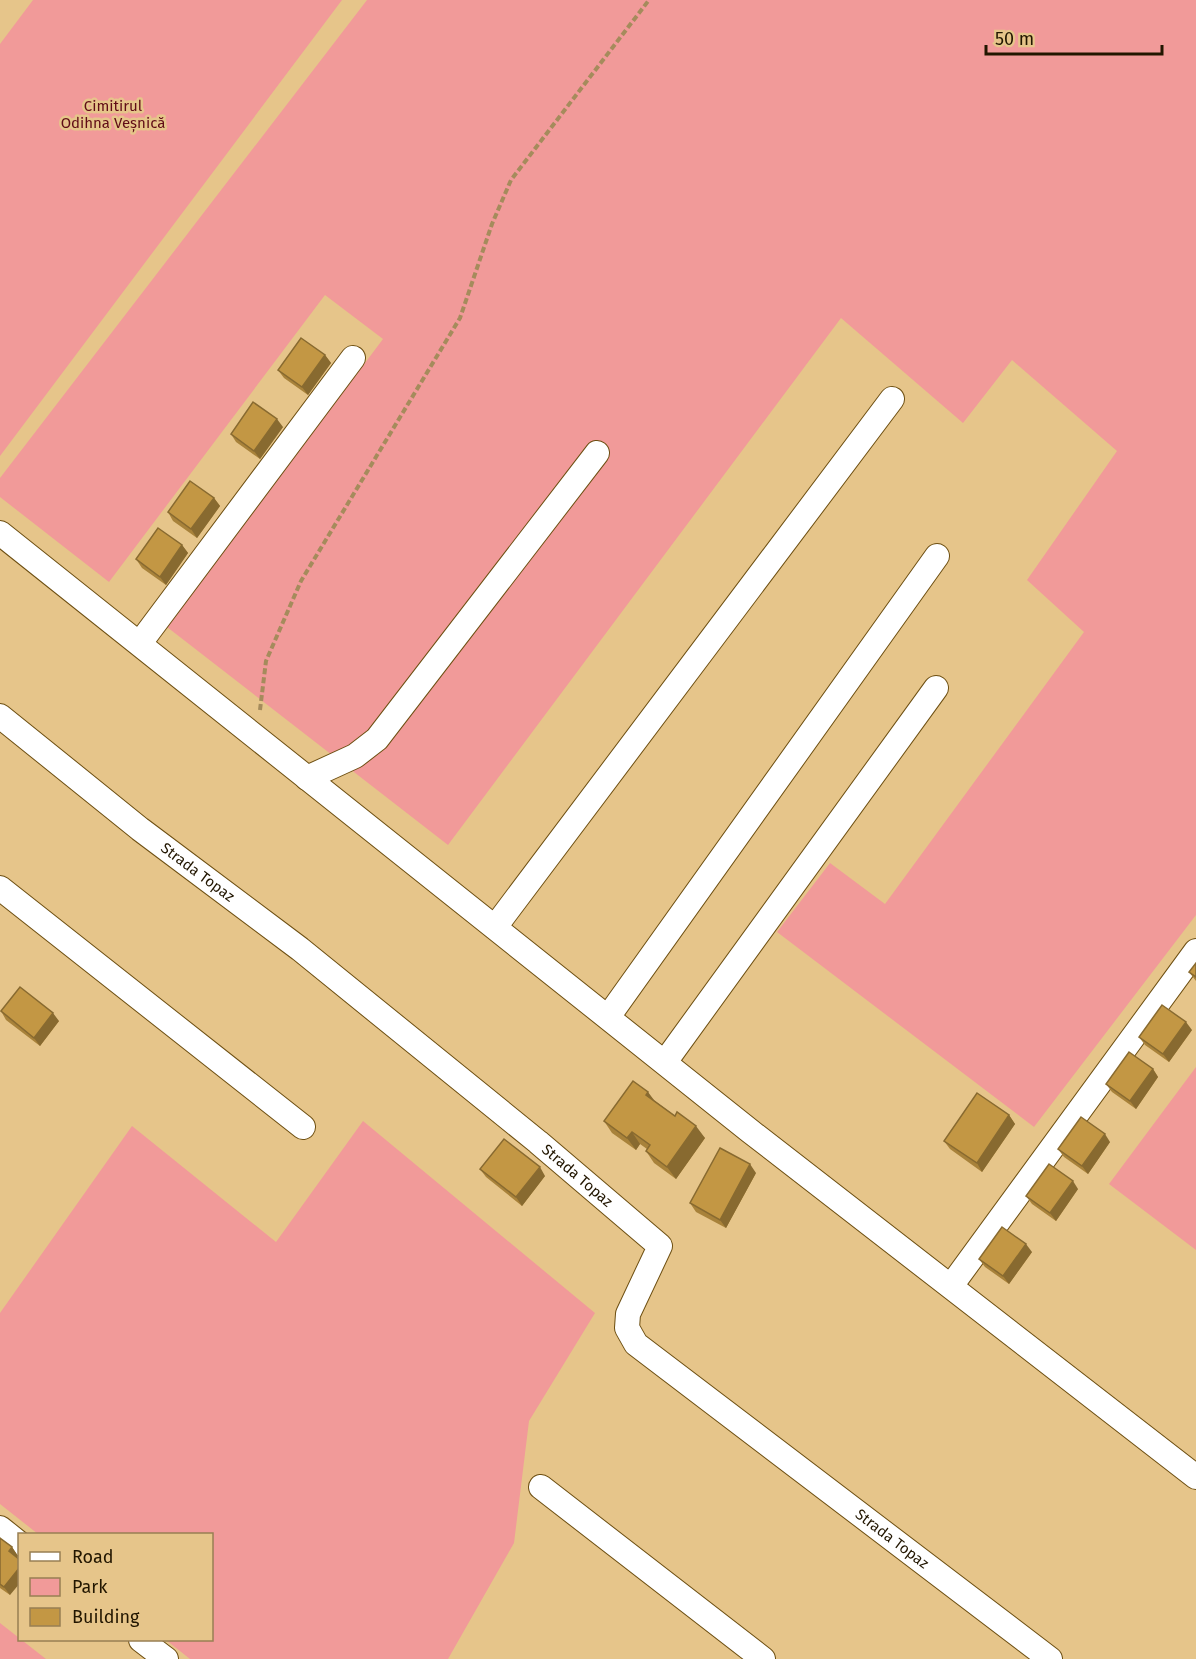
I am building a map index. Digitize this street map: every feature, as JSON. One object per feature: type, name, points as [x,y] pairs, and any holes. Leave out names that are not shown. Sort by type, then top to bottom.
[{"type":"street","points":[[140,643],[353,358]]},
{"type":"street","points":[[495,927],[892,399]]},
{"type":"street","points":[[307,778],[355,756],[377,739],[597,453]]},
{"type":"street","points":[[0,533],[665,1062],[1196,1477]]},
{"type":"street","points":[[608,1017],[624,991],[937,556]]},
{"type":"street","points":[[665,1062],[936,688]]},
{"type":"street","name":"Strada Topaz","points":[[0,716],[140,829],[300,949],[538,1142],[660,1246],[628,1314],[627,1328],[636,1344],[1050,1659]]},
{"type":"street","points":[[0,888],[303,1126]]},
{"type":"street","points":[[951,1286],[1196,951]]},
{"type":"street","points":[[541,1487],[763,1659]]},
{"type":"street","points":[[0,1528],[18,1542]]},
{"type":"street","points":[[142,1641],[166,1659]]},
{"type":"path","points":[[262,743],[259,703],[266,661],[301,581],[460,318],[492,224],[512,180],[649,0]]},
{"type":"green space","name":"Cimitirul Odihna Veșnică","points":[[33,0],[342,0],[0,456],[0,44]]},
{"type":"green space","points":[[367,0],[1196,0],[1196,915],[1034,1127],[777,932],[830,863],[885,904],[1084,632],[1027,580],[1117,451],[1012,360],[963,423],[841,318],[448,845],[167,627],[383,339],[325,295],[109,582],[0,497],[0,478]]},
{"type":"green space","points":[[1196,1067],[1196,1250],[1109,1184]]},
{"type":"green space","points":[[363,1121],[595,1313],[529,1421],[514,1543],[448,1659],[190,1659],[167,1641],[213,1641],[213,1533],[37,1533],[0,1504],[0,1313],[132,1126],[276,1242]]},
{"type":"green space","points":[[0,1623],[18,1637],[18,1641],[23,1641],[46,1659],[0,1659]]},
{"type":"building","points":[[301,338],[325,355],[302,387],[278,370]]},
{"type":"building","points":[[253,402],[277,419],[254,451],[231,434]]},
{"type":"building","points":[[190,481],[214,498],[191,529],[168,512]]},
{"type":"building","points":[[158,528],[182,545],[160,577],[136,559]]},
{"type":"building","points":[[1196,963],[1196,977],[1189,972]]},
{"type":"building","points":[[20,987],[53,1013],[34,1038],[1,1011]]},
{"type":"building","points":[[1162,1005],[1186,1022],[1163,1054],[1139,1037]]},
{"type":"building","points":[[1129,1052],[1153,1069],[1130,1101],[1106,1084]]},
{"type":"building","points":[[633,1081],[648,1092],[646,1095],[675,1116],[677,1112],[696,1126],[667,1167],[646,1151],[650,1145],[632,1132],[627,1138],[604,1121]]},
{"type":"building","points":[[977,1093],[1009,1115],[977,1163],[944,1141]]},
{"type":"building","points":[[1081,1117],[1105,1134],[1082,1166],[1058,1149]]},
{"type":"building","points":[[504,1139],[540,1167],[516,1197],[480,1169]]},
{"type":"building","points":[[720,1148],[750,1164],[720,1220],[690,1203]]},
{"type":"building","points":[[1049,1164],[1073,1181],[1050,1213],[1026,1196]]},
{"type":"building","points":[[1002,1227],[1026,1244],[1003,1276],[979,1259]]},
{"type":"building","points":[[0,1538],[12,1547],[9,1551],[18,1558],[18,1570],[4,1587],[0,1584]]}]
